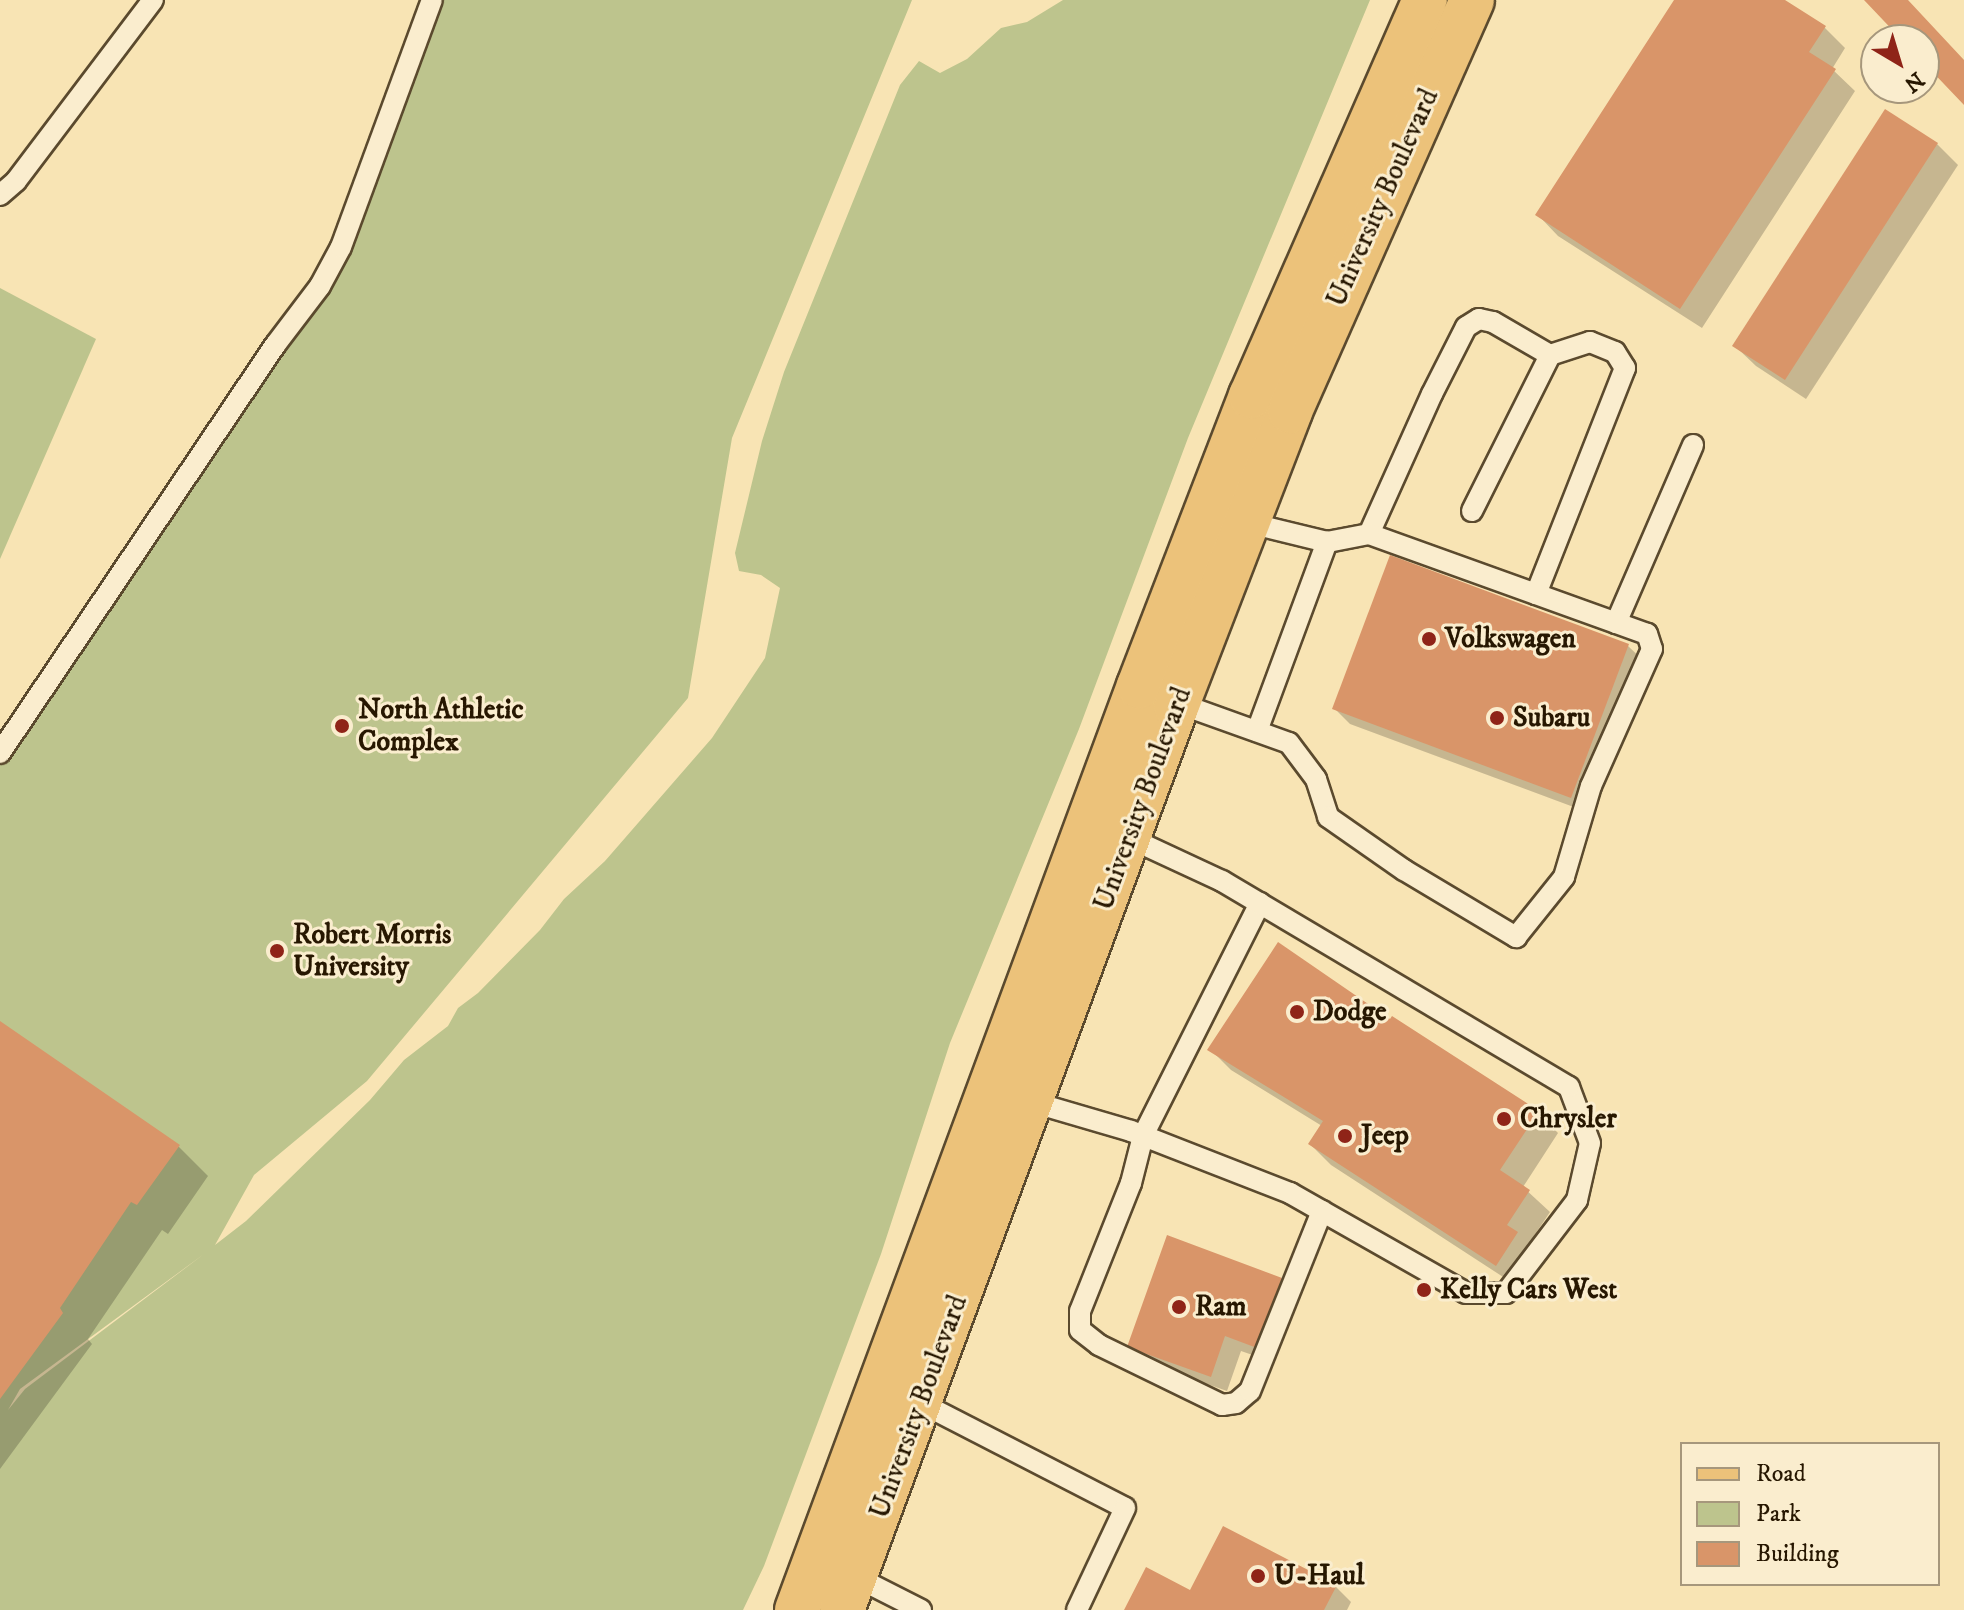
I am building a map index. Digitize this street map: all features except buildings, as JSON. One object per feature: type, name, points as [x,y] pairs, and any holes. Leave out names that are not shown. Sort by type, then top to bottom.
[{"type":"main road","name":"University Boulevard","points":[[797,1610],[1011,1095],[1228,514],[1301,275],[1425,0]]},
{"type":"main road","name":"University Boulevard","points":[[1228,514],[1297,396],[1472,0]]},
{"type":"main road","name":"University Boulevard","points":[[849,1593],[921,1403],[1011,1095]]},
{"type":"lane","points":[[0,753],[276,344],[320,286],[341,247],[432,0]]},
{"type":"lane","points":[[0,195],[16,181],[149,1]]},
{"type":"lane","points":[[1369,534],[1466,327],[1479,319],[1493,322],[1550,355]]},
{"type":"lane","points":[[1472,511],[1550,355],[1590,342],[1615,352],[1625,368],[1536,594]]},
{"type":"lane","points":[[1616,623],[1693,445]]},
{"type":"lane","points":[[1158,695],[1289,743],[1316,779],[1328,817],[1404,870],[1516,937],[1564,877],[1591,786],[1652,649],[1647,634],[1369,534],[1327,542],[1228,514]]},
{"type":"lane","points":[[1257,731],[1327,542]]},
{"type":"lane","points":[[1011,1095],[1143,1136],[1290,1193],[1466,1293],[1506,1293],[1577,1200],[1590,1143],[1569,1087],[1222,881],[1108,830]]},
{"type":"lane","points":[[1260,903],[1143,1136],[1131,1183],[1080,1311],[1080,1330],[1099,1345],[1222,1405],[1236,1403],[1250,1391],[1322,1211]]},
{"type":"lane","points":[[921,1403],[1125,1508],[1077,1610]]},
{"type":"lane","points":[[849,1593],[921,1610]]},
{"type":"green space","points":[[432,0],[912,0],[732,438],[688,698],[367,1081],[254,1175],[215,1245],[246,1221],[370,1100],[404,1060],[448,1026],[458,1008],[478,993],[540,930],[564,899],[605,861],[712,738],[765,658],[780,588],[761,575],[739,571],[735,553],[762,441],[784,372],[900,85],[919,61],[940,73],[967,59],[1001,28],[1027,22],[1063,0],[1370,0],[1188,438],[1079,729],[950,1043],[881,1254],[764,1566],[743,1610],[0,1610],[0,753],[320,286]],"holes":[[[204,1254],[25,1389],[8,1410],[20,1389]]]},
{"type":"green space","points":[[0,288],[96,339],[0,559]]},
{"type":"place","name":"Volkswagen","points":[[1429,639]]},
{"type":"place","name":"Subaru","points":[[1497,718]]},
{"type":"place","name":"North Athletic Complex","points":[[342,726]]},
{"type":"place","name":"Robert Morris University","points":[[277,951]]},
{"type":"place","name":"Dodge","points":[[1297,1012]]},
{"type":"place","name":"Chrysler","points":[[1504,1119]]},
{"type":"place","name":"Jeep","points":[[1345,1136]]},
{"type":"place","name":"Kelly Cars West","points":[[1424,1290]]},
{"type":"place","name":"Ram","points":[[1179,1307]]},
{"type":"place","name":"U-Haul","points":[[1258,1576]]}]
